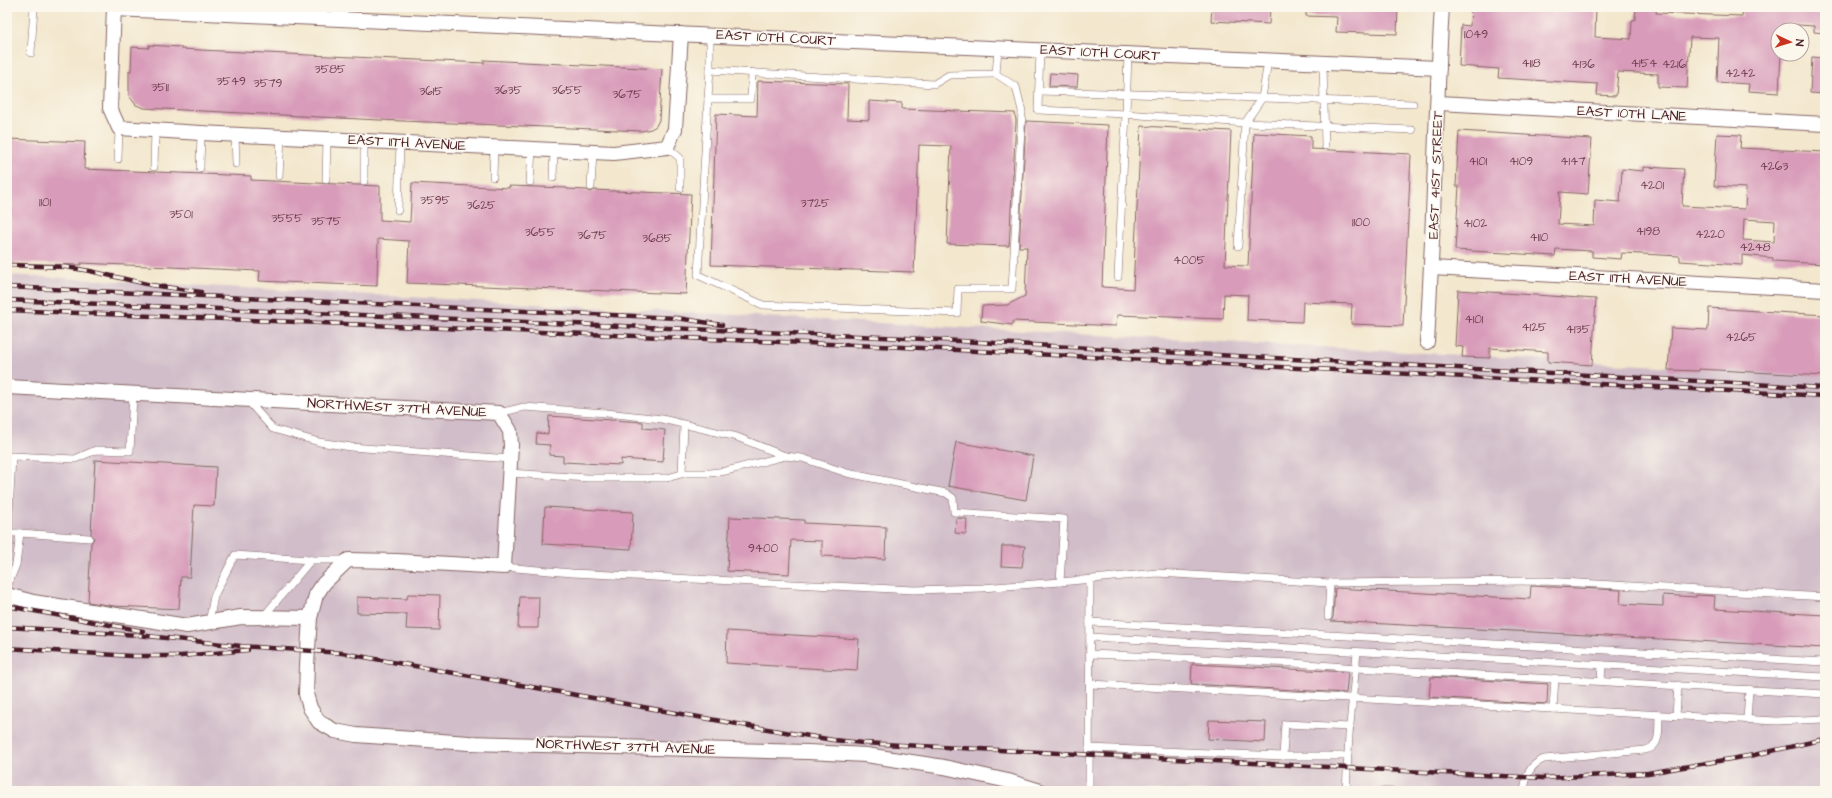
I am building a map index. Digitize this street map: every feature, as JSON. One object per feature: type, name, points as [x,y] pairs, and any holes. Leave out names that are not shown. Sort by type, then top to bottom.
[{"type":"street","name":"EAST 41ST STREET","points":[[1427,342],[1432,268],[1442,7]]},
{"type":"street","name":"EAST 10TH COURT","points":[[114,8],[1439,68]]},
{"type":"street","points":[[114,8],[110,108],[120,128]]},
{"type":"street","points":[[667,147],[675,129],[681,34]]},
{"type":"street","name":"EAST 10TH LANE","points":[[1439,103],[1825,124]]},
{"type":"street","name":"EAST 11TH AVENUE","points":[[120,128],[614,153],[667,147]]},
{"type":"street","name":"EAST 11TH AVENUE","points":[[1432,268],[1825,290]]},
{"type":"street","name":"NORTHWEST 37TH AVENUE","points":[[7,387],[133,395],[499,413],[510,431],[510,466],[504,567]]},
{"type":"street","points":[[348,560],[403,561],[504,567]]},
{"type":"street","name":"NORTHWEST 37TH AVENUE","points":[[348,560],[324,582],[320,588],[314,602],[310,618],[306,680],[308,702],[313,714],[319,722],[329,729],[342,733],[469,744],[808,752],[866,755],[944,767],[1001,780],[1040,791]]},
{"type":"street","points":[[7,595],[33,602],[187,626],[209,623],[228,618],[264,616],[310,618]]},
{"type":"lane","points":[[30,53],[34,7]]},
{"type":"lane","points":[[710,35],[710,70],[698,275],[763,305],[957,313],[958,289],[1012,290],[1022,111],[1016,87],[996,74],[949,75],[934,84],[710,70]]},
{"type":"lane","points":[[996,74],[998,49]]},
{"type":"lane","points":[[1040,50],[1038,110],[1126,114],[1245,123],[1326,125],[1412,130]]},
{"type":"lane","points":[[1118,277],[1128,54]]},
{"type":"lane","points":[[1238,246],[1245,123],[1262,98],[1268,61]]},
{"type":"lane","points":[[1324,63],[1323,100],[1326,125],[1325,146]]},
{"type":"lane","points":[[708,99],[751,99],[752,72]]},
{"type":"lane","points":[[1039,91],[1413,104]]},
{"type":"lane","points":[[118,159],[120,128]]},
{"type":"lane","points":[[154,167],[155,130]]},
{"type":"lane","points":[[200,168],[201,133]]},
{"type":"lane","points":[[235,135],[236,164]]},
{"type":"lane","points":[[279,176],[281,137]]},
{"type":"lane","points":[[326,179],[327,139]]},
{"type":"lane","points":[[364,141],[364,181]]},
{"type":"lane","points":[[398,210],[400,143]]},
{"type":"lane","points":[[493,177],[494,147]]},
{"type":"lane","points":[[667,147],[680,158],[680,188]]},
{"type":"lane","points":[[530,182],[532,149]]},
{"type":"lane","points":[[553,178],[554,150]]},
{"type":"lane","points":[[591,187],[593,152]]},
{"type":"lane","points":[[89,538],[8,533],[12,456],[75,459],[96,450],[130,451],[133,395]]},
{"type":"lane","points":[[248,401],[273,429],[318,442],[604,478],[667,478],[682,473],[710,474],[785,456]]},
{"type":"lane","points":[[499,413],[530,407],[649,417],[737,437],[785,456],[802,458],[859,476],[946,493],[953,498],[954,512],[1064,519],[1060,582]]},
{"type":"lane","points":[[682,473],[684,425]]},
{"type":"lane","points":[[7,587],[16,565],[20,533]]},
{"type":"lane","points":[[209,623],[214,596],[235,555],[311,560],[348,560]]},
{"type":"lane","points":[[264,616],[311,560]]},
{"type":"lane","points":[[504,567],[572,573],[895,590],[959,589],[1090,580],[1157,573],[1330,583],[1544,581],[1825,597]]},
{"type":"lane","points":[[1089,791],[1090,580]]},
{"type":"lane","points":[[1328,618],[1330,583]]},
{"type":"lane","points":[[1090,622],[1825,662]]},
{"type":"lane","points":[[1090,637],[1825,677]]},
{"type":"lane","points":[[1346,791],[1347,756],[1352,697],[1357,668],[1357,652]]},
{"type":"lane","points":[[1090,654],[1270,661],[1357,668],[1601,680],[1825,694]]},
{"type":"lane","points":[[1601,680],[1602,665]]},
{"type":"lane","points":[[1554,709],[1555,678]]},
{"type":"lane","points":[[1090,684],[1352,697],[1787,722],[1825,719]]},
{"type":"lane","points":[[1676,716],[1678,685]]},
{"type":"lane","points":[[1747,720],[1748,689]]},
{"type":"lane","points":[[1524,791],[1526,778],[1531,767],[1544,759],[1645,750],[1653,747],[1657,744],[1659,715]]},
{"type":"lane","points":[[1283,756],[1285,724],[1350,727]]},
{"type":"lane","points":[[1090,748],[1283,756],[1347,756]]},
{"type":"lane","points":[[1382,791],[1392,791]]},
{"type":"shaded area","points":[[7,275],[1825,375],[1825,791],[7,791]]},
{"type":"building","points":[[1212,7],[1270,7],[1269,24],[1211,21]]},
{"type":"building","points":[[1306,7],[1398,7],[1397,34],[1336,32],[1337,17],[1306,16]]},
{"type":"building","points":[[1471,7],[1596,7],[1595,37],[1631,39],[1632,20],[1635,20],[1636,7],[1657,7],[1656,13],[1742,16],[1743,7],[1825,7],[1825,33],[1814,32],[1814,26],[1810,26],[1810,22],[1770,22],[1770,62],[1781,62],[1779,93],[1748,91],[1749,84],[1717,82],[1719,38],[1690,37],[1687,88],[1658,87],[1658,74],[1618,72],[1616,96],[1597,95],[1598,84],[1498,78],[1499,69],[1459,66],[1461,25],[1470,26]]},
{"type":"building","points":[[149,45],[181,47],[181,49],[221,51],[484,63],[484,60],[662,69],[659,120],[656,126],[642,131],[144,108],[136,105],[129,96],[129,71],[131,71],[132,47],[149,48]]},
{"type":"building","points":[[1812,57],[1825,58],[1825,94],[1810,93]]},
{"type":"building","points":[[1050,73],[1078,75],[1077,87],[1049,86]]},
{"type":"building","points":[[758,81],[848,84],[847,119],[869,120],[869,101],[902,103],[902,109],[1015,113],[1016,121],[1009,246],[947,244],[951,146],[919,145],[914,272],[711,265],[716,114],[757,116]]},
{"type":"building","points":[[1026,121],[1108,125],[1102,287],[1133,289],[1141,126],[1231,131],[1225,265],[1248,266],[1254,133],[1311,136],[1311,149],[1411,154],[1403,326],[1351,324],[1352,304],[1303,302],[1302,322],[1247,320],[1248,295],[1224,294],[1223,319],[1117,315],[1116,326],[1013,321],[1013,325],[981,321],[982,306],[1007,305],[1025,296],[1027,247],[1019,247]]},
{"type":"building","points":[[1459,131],[1592,139],[1588,194],[1560,192],[1558,224],[1594,226],[1595,200],[1620,202],[1622,169],[1643,171],[1643,167],[1684,169],[1682,206],[1745,209],[1746,188],[1714,186],[1717,134],[1741,135],[1740,148],[1825,152],[1825,264],[1773,261],[1773,258],[1742,255],[1742,265],[1680,261],[1680,256],[1622,253],[1621,259],[1592,257],[1592,251],[1556,249],[1555,256],[1455,250],[1459,186],[1456,186]],"holes":[[[1744,219],[1775,221],[1774,242],[1743,240]]]},
{"type":"building","points":[[7,139],[85,142],[84,169],[251,176],[251,180],[380,186],[380,220],[410,222],[412,183],[509,188],[509,186],[567,188],[587,190],[590,192],[595,190],[691,194],[686,294],[407,283],[409,241],[378,239],[377,286],[259,281],[260,271],[81,263],[81,265],[7,263]]},
{"type":"building","points":[[1458,290],[1596,299],[1592,365],[1548,362],[1548,352],[1490,348],[1490,358],[1462,357],[1463,347],[1455,346]]},
{"type":"building","points":[[1709,308],[1825,315],[1825,376],[1699,369],[1699,371],[1668,370],[1671,328],[1708,330]]},
{"type":"building","points":[[549,416],[643,422],[643,428],[665,430],[663,462],[621,459],[621,465],[563,462],[563,456],[549,455],[550,445],[536,444],[537,433],[548,434]]},
{"type":"building","points":[[956,442],[1033,456],[1026,500],[948,486]]},
{"type":"building","points":[[95,460],[216,467],[214,506],[194,505],[190,577],[181,577],[179,609],[114,606],[88,602],[91,543],[94,538],[91,534]]},
{"type":"building","points":[[545,507],[633,512],[631,549],[543,544]]},
{"type":"building","points":[[730,517],[804,520],[804,523],[886,527],[885,559],[822,556],[822,541],[791,540],[789,574],[727,571]]},
{"type":"building","points":[[956,518],[967,519],[966,534],[955,533]]},
{"type":"building","points":[[1002,546],[1025,546],[1022,567],[1001,566]]},
{"type":"building","points":[[1531,586],[1621,590],[1620,604],[1663,606],[1663,595],[1696,597],[1696,595],[1715,596],[1714,609],[1825,615],[1825,648],[1331,621],[1333,617],[1335,588],[1530,599]]},
{"type":"building","points":[[408,594],[440,595],[439,630],[406,629],[407,614],[357,613],[357,597],[407,599]]},
{"type":"building","points":[[520,597],[539,597],[538,628],[518,628]]},
{"type":"building","points":[[727,631],[859,639],[857,671],[726,663]]},
{"type":"building","points":[[1192,664],[1348,672],[1346,693],[1191,684]]},
{"type":"building","points":[[1431,677],[1548,684],[1547,704],[1429,697]]},
{"type":"building","points":[[1209,720],[1266,722],[1265,742],[1208,739]]},
{"type":"railway","points":[[7,265],[66,267],[151,285],[201,292]]},
{"type":"railway","points":[[7,287],[677,318],[722,325]]},
{"type":"railway","points":[[7,300],[905,338],[1825,388]]},
{"type":"railway","points":[[7,310],[902,347],[1825,396]]},
{"type":"railway","points":[[7,606],[143,631]]},
{"type":"railway","points":[[7,627],[138,635],[241,646],[342,653],[743,725],[833,740],[863,743],[1543,778],[1648,773],[1754,755],[1825,739]]},
{"type":"railway","points":[[7,648],[131,656],[181,656],[248,650]]}]
